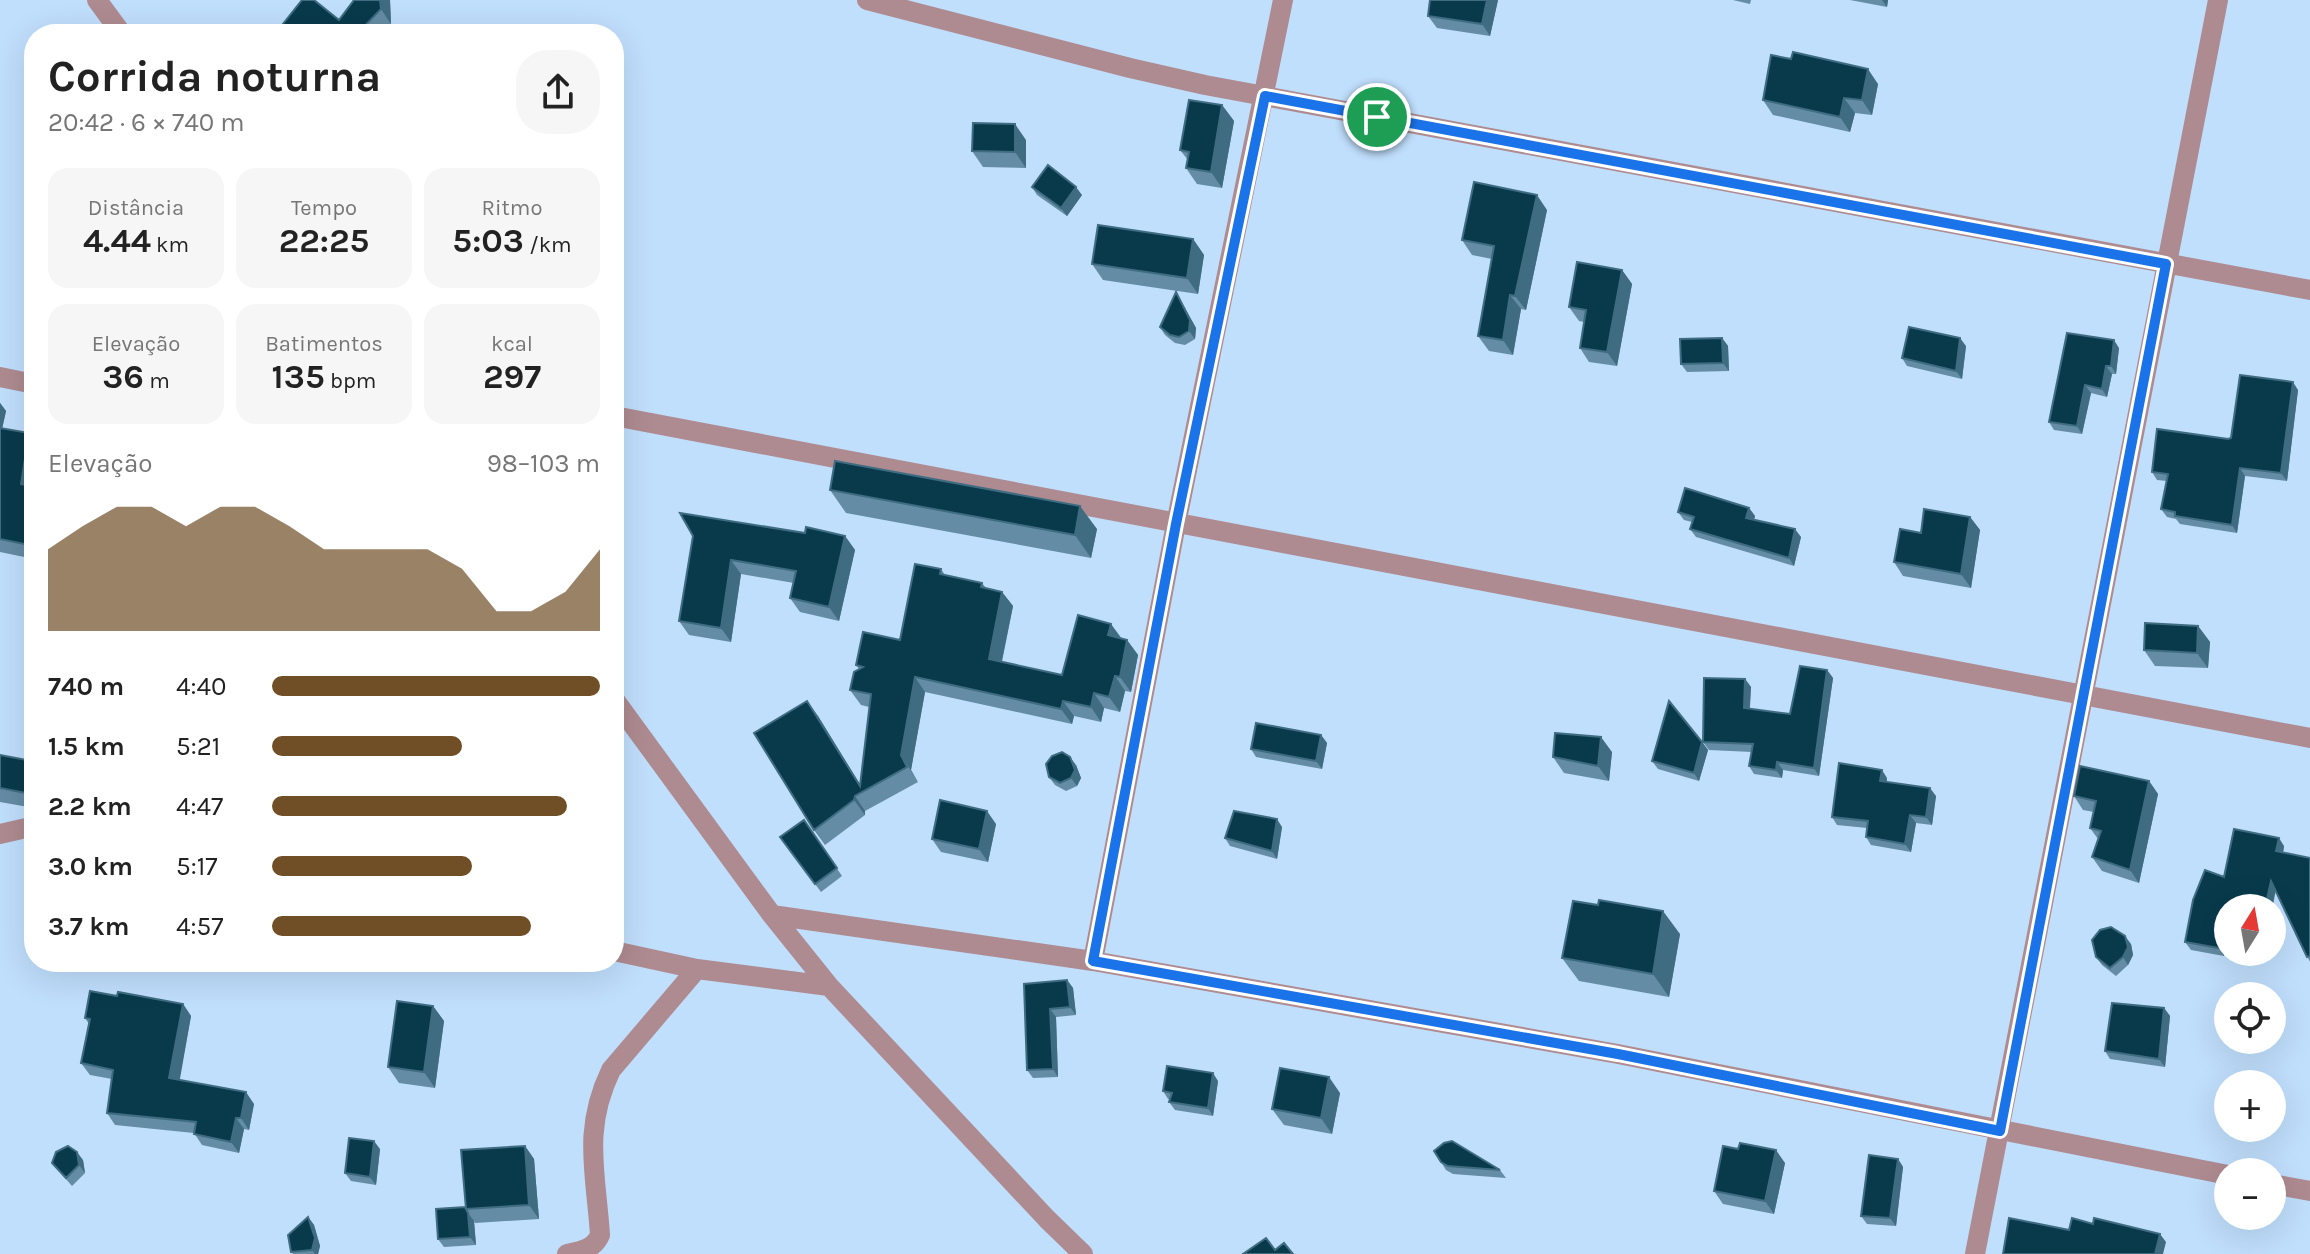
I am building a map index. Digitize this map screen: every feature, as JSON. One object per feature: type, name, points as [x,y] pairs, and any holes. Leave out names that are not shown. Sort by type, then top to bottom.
[{"type":"street","points":[[97,0],[115,24]]},
{"type":"street","points":[[867,0],[1130,68],[1265,96],[2310,290]]},
{"type":"street","points":[[1093,961],[1176,524],[1283,0]]},
{"type":"street","points":[[1975,1254],[2218,0]]},
{"type":"street","points":[[0,377],[24,382]]},
{"type":"street","points":[[624,418],[2310,738]]},
{"type":"street","points":[[624,713],[772,915],[829,986],[1083,1254]]},
{"type":"street","points":[[0,822],[24,828]]},
{"type":"street","points":[[0,834],[24,830]]},
{"type":"street","points":[[772,915],[1093,961],[1618,1054],[2214,1172]]},
{"type":"street","points":[[624,953],[697,969],[829,986]]},
{"type":"street","points":[[567,1254],[587,1249],[597,1243],[600,1235],[591,1146],[603,1086],[611,1070],[697,969]]},
{"type":"street","points":[[2286,1187],[2310,1191]]},
{"type":"building","points":[[302,0],[314,0],[339,20],[354,0],[380,0],[381,9],[367,24],[283,24]]},
{"type":"building","points":[[1430,0],[1487,0],[1482,24],[1428,16]]},
{"type":"building","points":[[1793,52],[1868,69],[1862,100],[1844,98],[1840,117],[1763,100],[1771,55],[1791,59]]},
{"type":"building","points":[[1189,100],[1222,105],[1211,172],[1186,168],[1189,152],[1180,150]]},
{"type":"building","points":[[973,123],[1015,124],[1015,152],[972,151]]},
{"type":"building","points":[[1048,165],[1076,187],[1061,208],[1032,187]]},
{"type":"building","points":[[1474,182],[1537,195],[1515,296],[1510,295],[1503,340],[1478,336],[1494,246],[1462,240]]},
{"type":"building","points":[[1098,225],[1193,239],[1187,278],[1092,264]]},
{"type":"building","points":[[1577,262],[1622,270],[1607,352],[1580,348],[1586,310],[1569,307]]},
{"type":"building","points":[[1176,292],[1190,320],[1189,331],[1179,337],[1170,335],[1160,327]]},
{"type":"building","points":[[1909,327],[1960,338],[1956,371],[1902,358]]},
{"type":"building","points":[[2067,333],[2114,340],[2111,366],[2106,366],[2102,389],[2085,385],[2077,426],[2049,422]]},
{"type":"building","points":[[1722,338],[1723,363],[1681,364],[1680,339]]},
{"type":"building","points":[[2240,375],[2293,382],[2281,473],[2240,468],[2232,525],[2175,516],[2175,512],[2161,509],[2168,474],[2152,472],[2157,429],[2231,438]]},
{"type":"building","points":[[0,428],[24,432],[21,484],[24,485],[24,544],[0,539]]},
{"type":"building","points":[[835,461],[1080,506],[1075,535],[830,490]]},
{"type":"building","points":[[1685,488],[1749,508],[1746,518],[1795,529],[1789,558],[1690,529],[1694,517],[1678,512]]},
{"type":"building","points":[[1924,509],[1970,517],[1961,574],[1894,562],[1900,529],[1921,533]]},
{"type":"building","points":[[680,513],[805,533],[806,527],[845,536],[829,607],[790,598],[796,571],[731,560],[721,628],[679,621],[693,536]]},
{"type":"building","points":[[915,564],[941,569],[940,574],[982,583],[981,587],[1002,592],[989,659],[1062,675],[1078,615],[1111,624],[1108,635],[1127,640],[1120,677],[1115,676],[1109,697],[1094,693],[1091,707],[1063,701],[1061,709],[915,677],[901,755],[907,767],[855,796],[854,800],[814,830],[754,733],[807,701],[860,786],[871,694],[850,690],[854,672],[863,667],[856,665],[863,632],[900,640]]},
{"type":"building","points":[[2145,623],[2198,626],[2197,653],[2144,650]]},
{"type":"building","points":[[1800,666],[1827,670],[1814,768],[1777,762],[1776,770],[1749,766],[1753,744],[1703,742],[1704,678],[1745,679],[1744,708],[1790,714]]},
{"type":"building","points":[[1669,701],[1702,742],[1694,773],[1652,761]]},
{"type":"building","points":[[1256,723],[1321,735],[1316,761],[1251,749]]},
{"type":"building","points":[[1555,733],[1601,737],[1598,766],[1553,757]]},
{"type":"building","points":[[1062,752],[1070,757],[1075,770],[1071,778],[1060,783],[1049,777],[1046,764],[1052,756]]},
{"type":"building","points":[[0,755],[24,760],[24,793],[0,788]]},
{"type":"building","points":[[1839,763],[1882,770],[1880,781],[1930,788],[1926,817],[1910,815],[1905,844],[1866,837],[1868,821],[1832,817]]},
{"type":"building","points":[[2080,766],[2149,781],[2130,870],[2092,857],[2101,831],[2090,828],[2096,801],[2074,796]]},
{"type":"building","points":[[940,800],[987,811],[979,849],[932,839]]},
{"type":"building","points":[[1234,811],[1277,819],[1272,851],[1225,838]]},
{"type":"building","points":[[804,820],[837,868],[815,884],[780,837]]},
{"type":"building","points":[[2234,829],[2279,838],[2276,851],[2310,858],[2310,956],[2307,957],[2286,913],[2286,894],[2277,894],[2271,881],[2268,894],[2214,894],[2214,947],[2185,942],[2193,900],[2205,870],[2224,877]]},
{"type":"building","points":[[1599,900],[1663,911],[1653,974],[1562,958],[1573,901],[1598,905]]},
{"type":"building","points":[[2111,927],[2125,936],[2128,947],[2123,957],[2110,968],[2096,957],[2092,940],[2100,930]]},
{"type":"building","points":[[1067,980],[1070,1007],[1050,1009],[1053,1069],[1027,1070],[1024,984]]},
{"type":"building","points":[[90,991],[117,996],[118,992],[183,1004],[169,1078],[246,1092],[241,1118],[236,1118],[231,1142],[194,1134],[196,1122],[107,1113],[113,1070],[81,1063],[90,1019],[85,1018]]},
{"type":"building","points":[[397,1001],[433,1006],[424,1072],[388,1067]]},
{"type":"building","points":[[2112,1003],[2164,1008],[2159,1059],[2105,1051]]},
{"type":"building","points":[[1167,1066],[1213,1073],[1208,1108],[1169,1102],[1172,1093],[1163,1091]]},
{"type":"building","points":[[1280,1068],[1329,1077],[1321,1118],[1272,1109]]},
{"type":"building","points":[[349,1138],[374,1141],[370,1177],[345,1173]]},
{"type":"building","points":[[1452,1141],[1500,1170],[1448,1166],[1441,1162],[1434,1151]]},
{"type":"building","points":[[1740,1143],[1776,1150],[1765,1201],[1714,1191],[1723,1146],[1738,1149]]},
{"type":"building","points":[[68,1146],[77,1152],[79,1165],[66,1178],[52,1163],[56,1152]]},
{"type":"building","points":[[525,1146],[529,1205],[466,1209],[461,1150]]},
{"type":"building","points":[[1869,1155],[1898,1159],[1890,1218],[1861,1216]]},
{"type":"building","points":[[465,1207],[470,1237],[438,1239],[436,1209]]},
{"type":"building","points":[[308,1217],[315,1238],[312,1250],[291,1252],[288,1235]]},
{"type":"building","points":[[2009,1218],[2069,1230],[2072,1218],[2093,1224],[2094,1218],[2160,1234],[2155,1254],[2003,1254]]},
{"type":"building","points":[[1266,1238],[1275,1250],[1284,1243],[1293,1254],[1243,1254]]},
{"type":"route","points":[[1265,96],[1377,117],[2166,264],[2000,1131],[1618,1054],[1093,961],[1176,524],[1265,96]]}]
